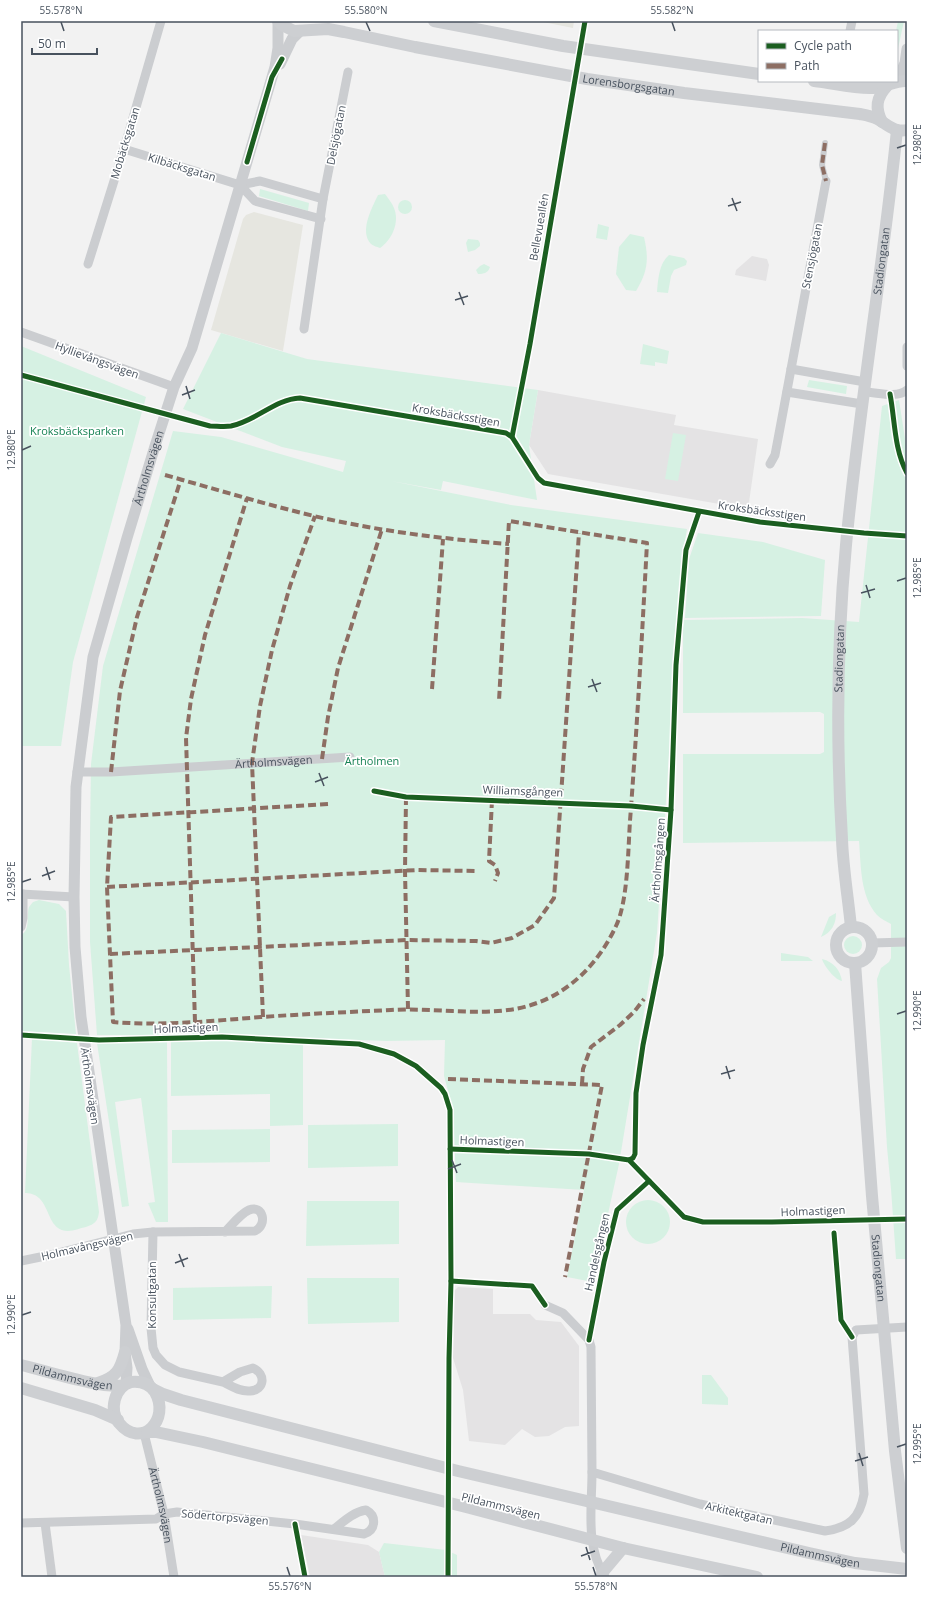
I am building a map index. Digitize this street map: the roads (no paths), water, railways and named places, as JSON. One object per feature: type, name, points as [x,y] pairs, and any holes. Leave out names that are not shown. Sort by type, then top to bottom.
[{"type":"main road","name":"Lorensborgsgatan","points":[[278,21],[288,29],[302,31],[328,29],[587,79],[684,93],[860,114],[876,118],[890,128],[902,130]]},
{"type":"main road","points":[[302,31],[311,27],[318,21]]},
{"type":"main road","points":[[434,21],[563,46],[758,74]]},
{"type":"main road","points":[[822,82],[869,88],[897,83]]},
{"type":"main road","points":[[882,122],[878,114],[878,98],[897,83]]},
{"type":"main road","name":"Stadiongatan","points":[[851,927],[842,841],[839,778],[839,679],[846,546],[864,387],[902,130]]},
{"type":"main road","points":[[851,927],[857,927],[867,932],[872,943],[870,954],[866,959],[855,963],[843,960],[837,953],[835,946],[838,935],[841,931],[851,927]]},
{"type":"main road","name":"Stadiongatan","points":[[855,963],[862,1071],[884,1329],[895,1451],[907,1548]]},
{"type":"main road","points":[[96,1383],[104,1381],[116,1374],[121,1366],[125,1352]]},
{"type":"main road","name":"Pildammsvägen","points":[[21,1365],[96,1383],[107,1385],[125,1384]]},
{"type":"main road","points":[[125,1384],[138,1382],[151,1388]]},
{"type":"main road","name":"Ärtholmsvägen","points":[[118,1420],[115,1415],[114,1405],[119,1390],[125,1384]]},
{"type":"main road","points":[[21,1388],[95,1410],[118,1420],[123,1427],[131,1432],[140,1434],[145,1432]]},
{"type":"main road","name":"Ärtholmsvägen","points":[[145,1432],[155,1423],[160,1410],[159,1399],[151,1388]]},
{"type":"main road","name":"Pildammsvägen","points":[[151,1388],[181,1400],[458,1471],[592,1501],[809,1553],[855,1563],[907,1569]]},
{"type":"main road","name":"Pildammsvägen","points":[[145,1432],[156,1432],[203,1442],[623,1548],[757,1577]]},
{"type":"main road","points":[[603,1575],[623,1548]]},
{"type":"street","name":"Mobäcksgatan","points":[[88,264],[124,149],[161,21]]},
{"type":"street","name":"Ärtholmsvägen","points":[[125,1384],[127,1368],[125,1352],[126,1325],[86,1060],[75,947],[74,897],[77,772],[93,657],[127,538],[174,387],[192,348],[272,77],[277,59],[278,21]]},
{"type":"street","name":"Ärtholmsvägen","points":[[272,77],[288,46],[302,31]]},
{"type":"street","points":[[898,80],[905,62],[907,49]]},
{"type":"street","name":"Delsjögatan","points":[[304,329],[323,199],[348,72]]},
{"type":"street","name":"Stensjögatan","points":[[770,464],[775,455],[826,181],[822,165],[825,143]]},
{"type":"street","name":"Kilbäcksgatan","points":[[124,149],[240,184]]},
{"type":"street","points":[[240,184],[260,181],[323,199]]},
{"type":"street","points":[[240,184],[254,200],[320,219]]},
{"type":"street","name":"Hyllievångsvägen","points":[[21,332],[174,387]]},
{"type":"street","points":[[907,347],[907,366]]},
{"type":"street","points":[[791,369],[890,394],[902,393],[907,390]]},
{"type":"street","points":[[787,392],[862,404]]},
{"type":"street","name":"Ärtholmsvägen","points":[[77,772],[111,772],[350,757]]},
{"type":"street","points":[[21,927],[23,918],[22,894],[74,897]]},
{"type":"street","points":[[872,943],[907,942]]},
{"type":"street","points":[[153,1232],[225,1232]]},
{"type":"street","name":"Holmavångsvägen","points":[[21,1261],[133,1234],[153,1232]]},
{"type":"street","name":"Konsultgatan","points":[[153,1232],[151,1328],[153,1348],[156,1355],[165,1365],[179,1372],[223,1382]]},
{"type":"street","points":[[545,1305],[563,1312],[589,1340],[591,1346],[591,1539],[595,1558],[603,1575]]},
{"type":"street","name":"Ärtholmsvägen","points":[[126,1325],[142,1369],[151,1388]]},
{"type":"street","points":[[884,1329],[907,1327]]},
{"type":"street","name":"Arkitektgatan","points":[[592,1472],[700,1504],[806,1528],[825,1531],[845,1526],[858,1514],[863,1502],[864,1494],[852,1337],[856,1330],[884,1329]]},
{"type":"street","name":"Ärtholmsvägen","points":[[145,1432],[164,1514],[174,1577]]},
{"type":"street","name":"Södertorpsvägen","points":[[21,1523],[156,1519],[164,1514],[177,1512],[334,1529]]},
{"type":"street","points":[[45,1523],[52,1577]]},
{"type":"park label","name":"Kroksbäcksparken","points":[[77,431]]},
{"type":"park label","name":"Ärtholmen","points":[[372,761]]}]
